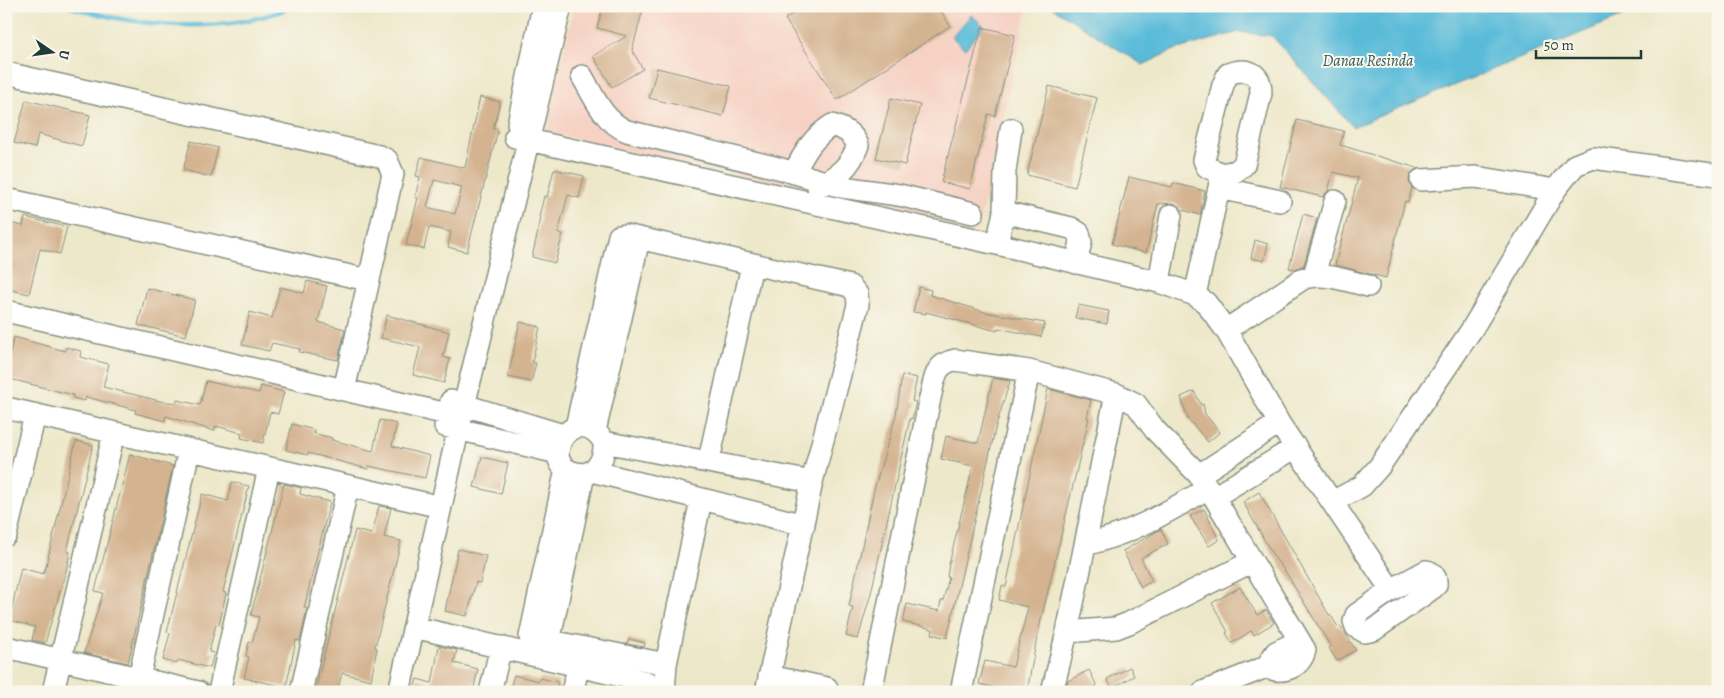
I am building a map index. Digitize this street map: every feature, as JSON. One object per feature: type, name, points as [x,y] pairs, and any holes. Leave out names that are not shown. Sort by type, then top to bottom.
[{"type":"street","points":[[522,139],[544,6]]},
{"type":"street","points":[[384,692],[428,504],[453,415],[522,139],[561,6]]},
{"type":"street","points":[[6,73],[379,156],[387,160],[393,174],[344,390]]},
{"type":"street","points":[[582,76],[603,112],[616,127],[627,132],[794,173],[825,183],[899,194],[973,213]]},
{"type":"street","points":[[794,173],[808,146],[832,125],[842,128],[853,135],[858,145],[848,167],[796,201]]},
{"type":"street","points":[[997,244],[1004,212],[1005,171],[1011,129]]},
{"type":"street","points":[[620,161],[627,132]]},
{"type":"street","points":[[522,139],[997,244],[1158,282],[1195,295],[1206,303],[1226,330],[1279,423],[1391,590]]},
{"type":"street","points":[[1332,502],[1362,486],[1378,467],[1472,329],[1555,190],[1575,164],[1593,158],[1718,175]]},
{"type":"street","points":[[1421,180],[1476,177],[1555,190]]},
{"type":"street","points":[[1195,295],[1220,181],[1280,201]]},
{"type":"street","points":[[6,199],[368,280]]},
{"type":"street","points":[[1314,275],[1335,201]]},
{"type":"street","points":[[1004,212],[1071,228],[1080,233],[1081,242],[1076,263]]},
{"type":"street","points":[[1158,282],[1171,215]]},
{"type":"street","points":[[666,664],[548,642],[580,450],[639,239],[850,286],[857,294],[858,305],[812,482],[804,525],[767,684],[827,688]]},
{"type":"street","points":[[709,460],[752,265]]},
{"type":"street","points":[[1226,330],[1304,278],[1314,275],[1368,286]]},
{"type":"street","points":[[6,311],[453,415],[580,450],[701,500],[804,525]]},
{"type":"street","points":[[871,692],[938,370],[944,362],[955,360],[1029,370],[1116,394],[1136,404],[1155,430],[1207,487],[1299,642],[1276,652],[1266,667],[1203,692]]},
{"type":"street","points":[[961,692],[1029,370]]},
{"type":"street","points":[[1052,692],[1067,632],[1116,394]]},
{"type":"street","points":[[6,408],[428,504]]},
{"type":"street","points":[[6,535],[11,493],[35,415]]},
{"type":"street","points":[[399,692],[414,627],[453,415]]},
{"type":"street","points":[[1207,487],[1279,423]]},
{"type":"street","points":[[53,692],[114,433]]},
{"type":"street","points":[[1085,544],[1116,536],[1148,524],[1207,487],[1296,447]]},
{"type":"street","points":[[137,685],[189,450]]},
{"type":"street","points":[[580,450],[709,460],[812,482]]},
{"type":"street","points":[[219,692],[269,468]]},
{"type":"street","points":[[301,692],[348,486]]},
{"type":"street","points":[[664,692],[666,664],[701,500]]},
{"type":"street","points":[[1067,632],[1116,628],[1251,562]]},
{"type":"street","points":[[414,627],[642,681],[648,684],[652,692]]},
{"type":"street","points":[[6,647],[61,660],[137,685],[198,692]]},
{"type":"street","points":[[490,692],[501,647]]},
{"type":"street","points":[[572,692],[578,665]]},
{"type":"shaded area","points":[[574,6],[1028,6],[978,230],[546,132]]},
{"type":"water","name":"Danau Resinda","points":[[1050,6],[1647,6],[1353,127],[1272,36],[1239,32],[1174,50],[1143,65]]},
{"type":"water","points":[[971,15],[984,26],[965,49],[952,37]]},
{"type":"building","points":[[603,6],[644,6],[632,50],[643,69],[612,87],[593,56],[627,36],[597,28]]},
{"type":"building","points":[[804,6],[938,6],[950,26],[837,100],[785,19]]},
{"type":"building","points":[[982,27],[1015,35],[995,116],[988,114],[970,189],[941,182]]},
{"type":"building","points":[[657,68],[731,86],[723,116],[649,98]]},
{"type":"building","points":[[1049,86],[1097,98],[1075,187],[1027,175]]},
{"type":"building","points":[[480,97],[500,102],[493,129],[498,130],[467,252],[448,247],[451,232],[429,227],[424,249],[406,245],[418,198],[415,197],[420,177],[416,176],[421,157],[465,168]],"holes":[[[434,180],[462,187],[455,214],[427,207]]]},
{"type":"building","points":[[891,98],[920,105],[905,165],[876,158]]},
{"type":"building","points":[[26,100],[90,115],[82,146],[38,134],[35,148],[14,143]]},
{"type":"building","points":[[1297,120],[1344,131],[1340,145],[1417,168],[1410,175],[1409,181],[1412,188],[1408,202],[1405,201],[1386,278],[1335,265],[1358,178],[1333,172],[1328,191],[1323,197],[1280,187]]},
{"type":"building","points":[[191,141],[218,148],[211,177],[183,170]]},
{"type":"building","points":[[554,169],[584,176],[579,198],[568,195],[558,233],[563,234],[555,263],[532,257],[544,196],[547,197]]},
{"type":"building","points":[[1129,177],[1172,187],[1173,183],[1205,191],[1200,215],[1183,210],[1174,203],[1158,204],[1146,253],[1112,244]]},
{"type":"building","points":[[1303,214],[1317,218],[1304,265],[1295,269],[1289,268]]},
{"type":"building","points":[[25,217],[67,227],[60,254],[40,249],[29,294],[7,289],[10,280],[6,279],[6,222],[23,226]]},
{"type":"building","points":[[1255,240],[1268,244],[1264,261],[1251,258]]},
{"type":"building","points":[[307,281],[327,286],[318,322],[345,329],[338,360],[299,352],[300,349],[272,343],[269,351],[242,345],[250,312],[272,318],[280,287],[304,293]]},
{"type":"building","points":[[919,287],[931,290],[930,295],[985,312],[1045,323],[1041,337],[998,328],[997,331],[926,312],[926,314],[913,312]]},
{"type":"building","points":[[147,288],[195,300],[186,336],[138,325]]},
{"type":"building","points":[[1078,305],[1109,311],[1107,324],[1075,318]]},
{"type":"building","points":[[387,315],[449,332],[443,357],[450,359],[444,383],[413,375],[420,347],[381,338]]},
{"type":"building","points":[[520,322],[540,327],[532,362],[536,363],[531,382],[508,377]]},
{"type":"building","points":[[14,337],[65,351],[66,347],[81,351],[80,357],[109,364],[103,387],[160,401],[176,403],[177,400],[200,405],[206,381],[259,393],[261,386],[284,392],[278,414],[270,412],[263,443],[241,438],[242,433],[216,426],[214,431],[166,416],[165,421],[135,413],[136,410],[86,397],[85,401],[73,398],[73,395],[6,378],[6,368]]},
{"type":"building","points":[[902,375],[917,378],[912,401],[916,402],[912,419],[910,418],[871,593],[858,639],[846,636],[853,607],[849,606],[874,490],[896,415]]},
{"type":"building","points":[[993,378],[1010,381],[996,426],[947,638],[932,634],[933,629],[903,622],[907,604],[939,611],[941,601],[943,601],[949,577],[947,577],[949,564],[973,466],[941,459],[946,436],[978,443]]},
{"type":"building","points":[[1048,389],[1091,400],[1087,418],[1089,418],[1037,637],[1027,692],[1003,688],[1003,690],[979,684],[985,661],[1013,667],[1028,607],[999,600],[1002,586],[1006,587]]},
{"type":"building","points":[[1194,391],[1201,405],[1203,404],[1205,414],[1220,432],[1208,442],[1188,419],[1181,397]]},
{"type":"building","points":[[380,420],[397,424],[392,446],[430,456],[425,478],[369,466],[368,469],[308,453],[308,455],[286,450],[292,424],[314,430],[313,433],[332,438],[332,440],[373,451]]},
{"type":"building","points":[[76,441],[93,445],[67,551],[70,552],[66,571],[45,643],[32,640],[35,627],[9,620],[21,568],[43,574],[46,566]]},
{"type":"building","points":[[130,454],[173,466],[128,663],[84,653],[103,593],[95,591]]},
{"type":"building","points":[[482,457],[508,463],[501,494],[474,487]]},
{"type":"building","points":[[232,482],[249,486],[223,592],[226,593],[219,625],[216,624],[209,652],[214,653],[210,668],[178,660],[177,664],[163,660],[170,633],[167,632],[202,494],[228,501]]},
{"type":"building","points":[[284,484],[301,488],[300,494],[330,502],[304,608],[307,608],[302,633],[300,641],[296,640],[286,687],[244,678],[249,657],[246,656],[249,642],[252,643],[259,617],[251,615]]},
{"type":"building","points":[[1259,492],[1329,615],[1338,627],[1340,626],[1356,650],[1337,661],[1329,648],[1331,647],[1285,571],[1274,557],[1243,502]]},
{"type":"building","points":[[379,506],[391,508],[384,537],[401,541],[375,647],[377,648],[371,680],[342,673],[337,692],[315,692],[355,530],[372,534]]},
{"type":"building","points":[[1204,509],[1219,540],[1209,546],[1190,516]]},
{"type":"building","points":[[1161,529],[1168,544],[1141,558],[1152,581],[1141,587],[1123,551]]},
{"type":"building","points":[[458,549],[486,556],[480,583],[476,582],[467,616],[445,611]]},
{"type":"building","points":[[1240,587],[1257,615],[1266,610],[1274,623],[1254,635],[1251,631],[1232,643],[1212,603]]},
{"type":"building","points":[[629,639],[645,643],[644,647],[627,644]]},
{"type":"building","points":[[439,646],[457,650],[454,663],[478,669],[473,692],[413,692],[417,679],[432,683]]},
{"type":"building","points":[[1130,667],[1134,676],[1112,688],[1107,679]]},
{"type":"building","points":[[1089,670],[1097,686],[1086,692],[1065,692],[1068,681]]},
{"type":"building","points":[[514,675],[539,681],[540,678],[558,682],[557,686],[560,687],[560,692],[509,692]]},
{"type":"waterway","points":[[67,6],[122,19],[181,25],[211,25],[240,22],[294,6]]}]
